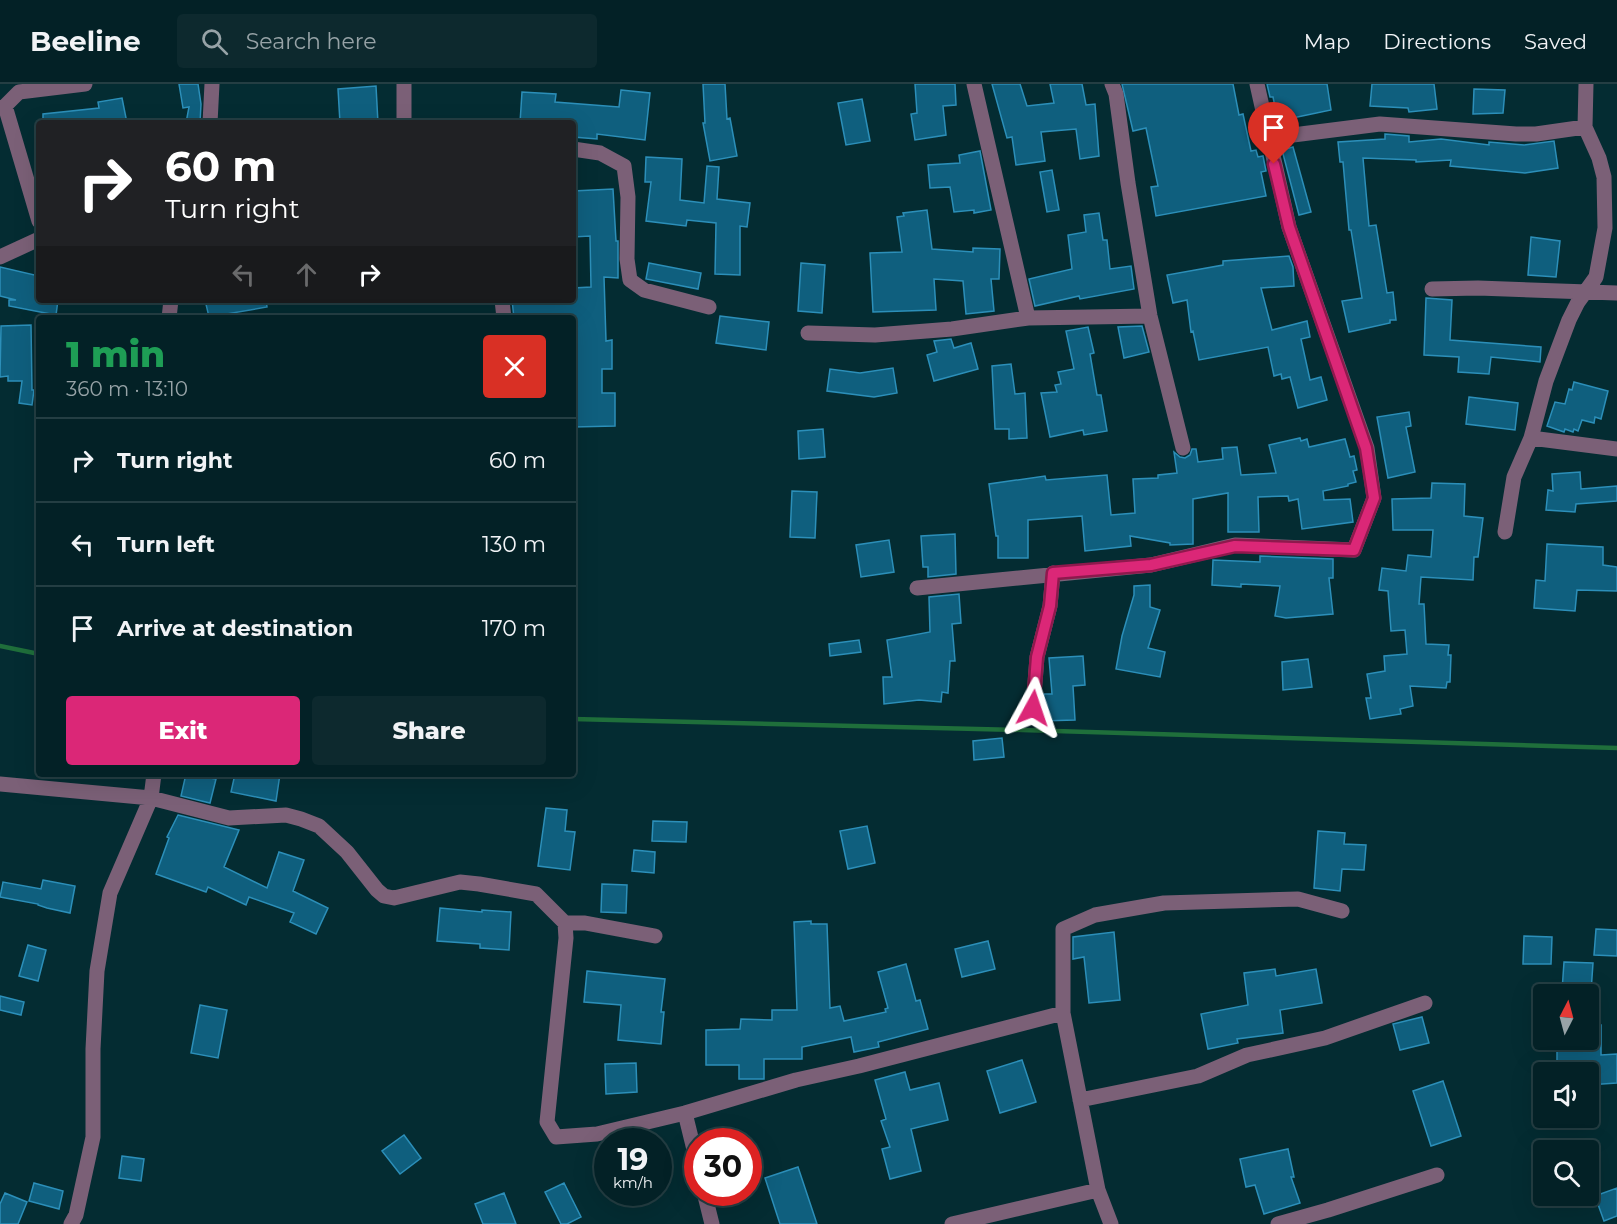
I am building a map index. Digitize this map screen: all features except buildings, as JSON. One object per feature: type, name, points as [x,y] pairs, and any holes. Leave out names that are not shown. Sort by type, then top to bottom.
[{"type":"street","points":[[36,212],[3,107],[19,92],[85,84]]},
{"type":"street","points":[[210,120],[212,84]]},
{"type":"street","points":[[404,84],[404,120]]},
{"type":"street","points":[[974,84],[1028,318]]},
{"type":"street","points":[[1112,84],[1116,94],[1150,316],[1183,448]]},
{"type":"street","points":[[917,588],[1151,565],[1235,546],[1354,550],[1374,498],[1366,448],[1289,227],[1257,84]]},
{"type":"street","points":[[1505,532],[1514,477],[1531,438],[1546,381],[1569,320],[1596,277],[1605,228],[1604,177],[1599,158],[1585,127],[1586,84]]},
{"type":"street","points":[[1269,142],[1293,135],[1380,124],[1526,134],[1585,127]]},
{"type":"street","points":[[576,149],[600,153],[624,166],[628,197],[627,259],[630,280],[644,290],[709,307]]},
{"type":"street","points":[[0,257],[36,240]]},
{"type":"street","points":[[1432,289],[1617,293]]},
{"type":"street","points":[[808,333],[875,335],[952,329],[1028,318],[1150,316]]},
{"type":"street","points":[[1531,438],[1617,449]]},
{"type":"street","points":[[1033,708],[1037,657],[1050,606],[1053,573]]},
{"type":"street","points":[[71,1224],[76,1215],[93,1137],[93,1048],[97,971],[110,893],[151,798],[154,777]]},
{"type":"street","points":[[0,784],[151,798],[229,818],[286,815],[319,826],[347,852],[384,896],[394,898],[460,882],[536,894],[565,923],[566,938],[547,1122],[556,1137],[597,1134],[685,1113],[796,1080],[1063,1013]]},
{"type":"street","points":[[1111,1224],[1098,1190],[1063,1013],[1063,929],[1095,915],[1164,903],[1298,899],[1342,911]]},
{"type":"street","points":[[565,923],[585,923],[656,936]]},
{"type":"street","points":[[1080,1100],[1198,1076],[1246,1055],[1325,1038],[1425,1003]]},
{"type":"street","points":[[685,1113],[689,1128]]},
{"type":"street","points":[[1278,1224],[1437,1174]]},
{"type":"street","points":[[952,1224],[1098,1190]]},
{"type":"street","points":[[708,1206],[712,1224]]},
{"type":"waterway","points":[[0,646],[36,653]]},
{"type":"waterway","points":[[576,719],[1617,748]]},
{"type":"route","points":[[1033,708],[1037,657],[1050,606],[1053,573],[1151,565],[1235,546],[1354,550],[1374,498],[1366,448],[1289,227],[1274,164]]}]
